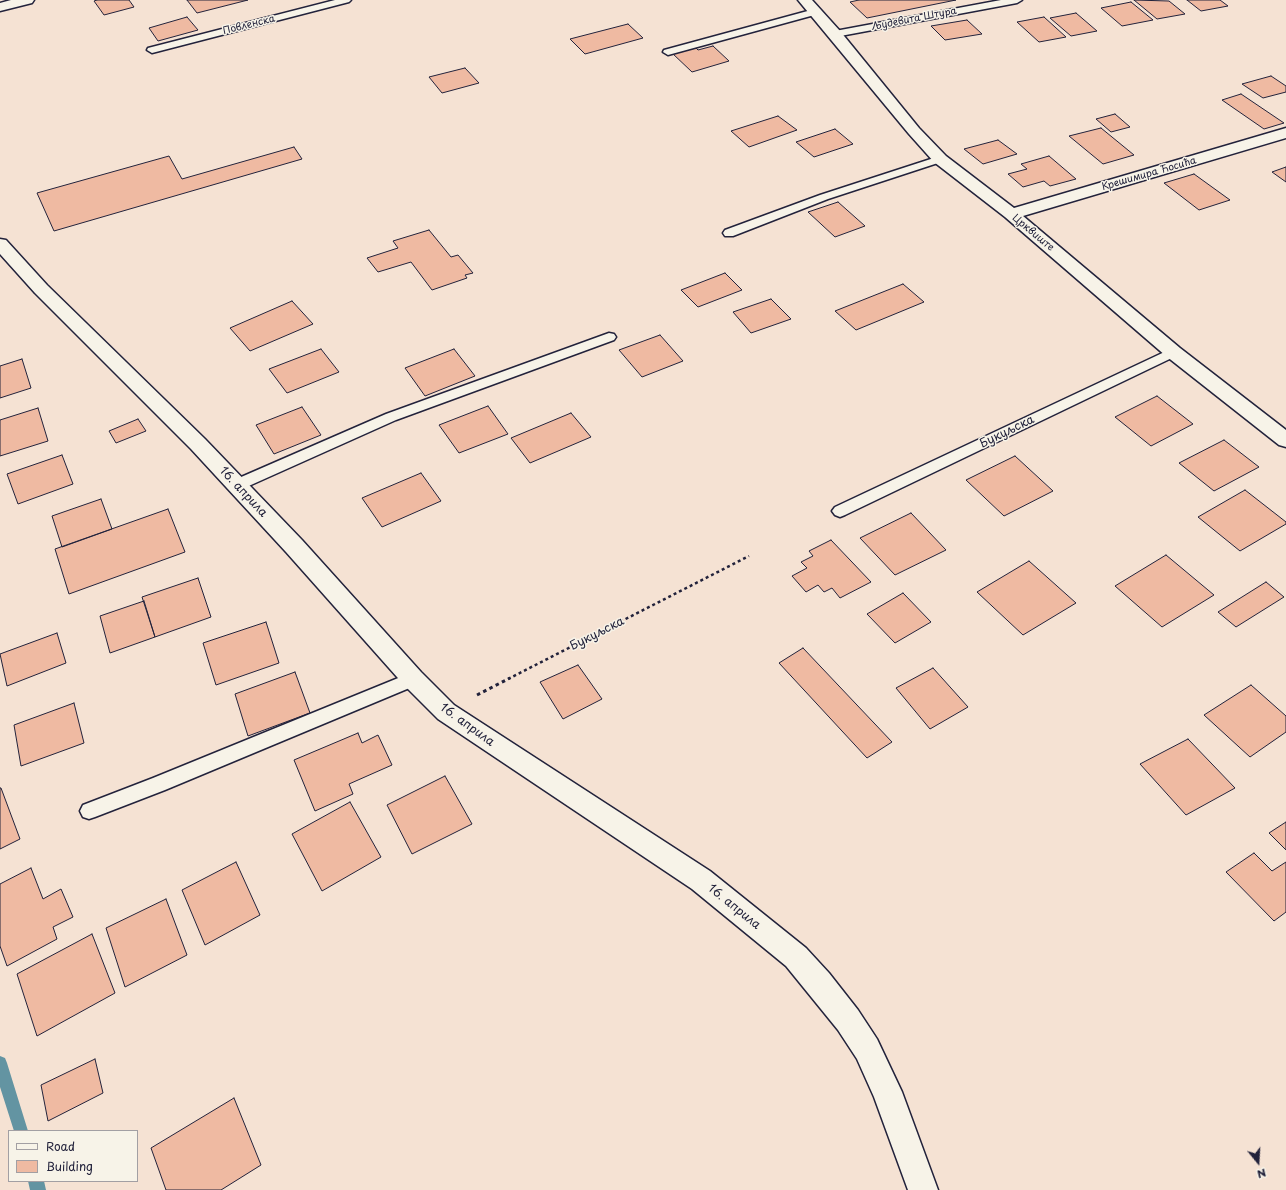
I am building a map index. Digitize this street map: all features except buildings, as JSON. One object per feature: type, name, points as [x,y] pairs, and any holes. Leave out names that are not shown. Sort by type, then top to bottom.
[{"type":"street","points":[[0,7],[27,0]]},
{"type":"street","name":"Црквиште","points":[[810,6],[835,34],[914,131],[940,158],[1011,214],[1173,352],[1286,440]]},
{"type":"street","name":"Крешимира Ћосића","points":[[1011,214],[1286,133]]},
{"type":"street","name":"16. априла","points":[[0,244],[41,289],[162,407],[237,485],[413,679],[446,712],[701,880],[796,958],[819,983],[848,1020],[867,1049],[888,1092],[923,1190]]},
{"type":"lane","name":"Повленска","points":[[152,50],[346,0]]},
{"type":"lane","name":"Људевита Штура","points":[[835,34],[1017,0]]},
{"type":"lane","points":[[668,52],[810,6]]},
{"type":"lane","points":[[729,233],[824,197],[940,158]]},
{"type":"lane","points":[[237,485],[391,418],[610,337]]},
{"type":"lane","name":"Букуљска","points":[[840,511],[1173,352]]},
{"type":"lane","points":[[89,811],[159,784],[413,679]]},
{"type":"path","name":"Букуљска","points":[[446,712],[749,556]]},
{"type":"waterway","points":[[0,1063],[21,1130]]},
{"type":"waterway","points":[[36,1182],[38,1190]]}]
